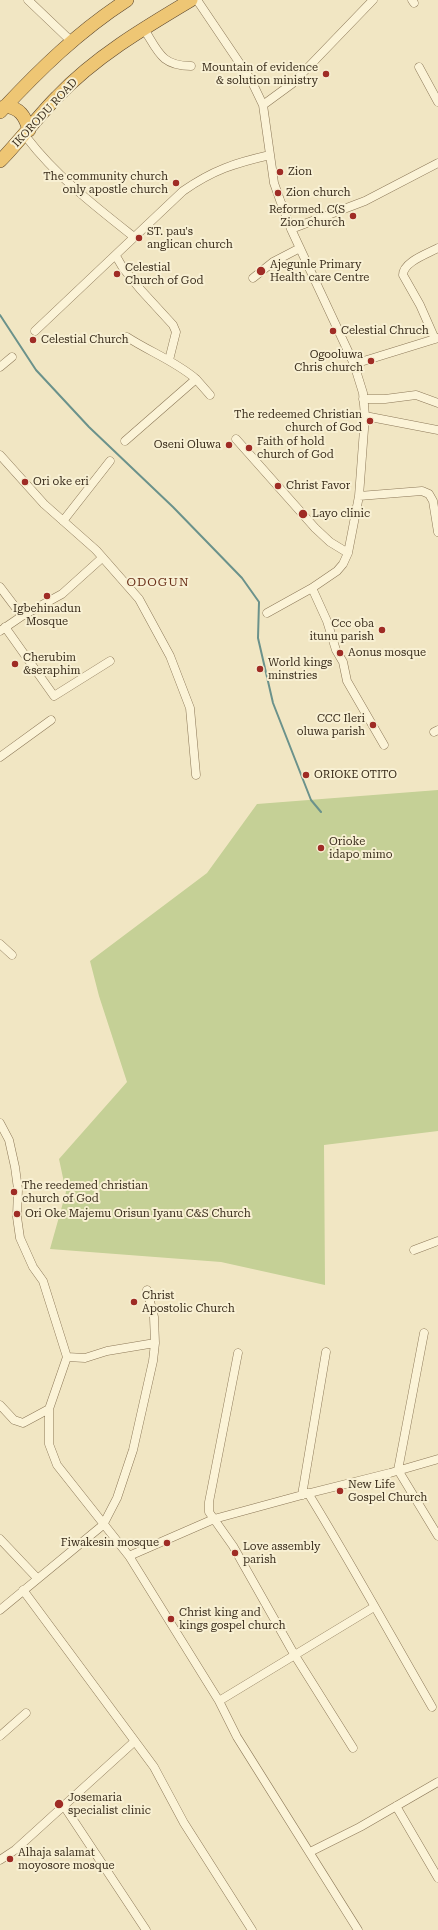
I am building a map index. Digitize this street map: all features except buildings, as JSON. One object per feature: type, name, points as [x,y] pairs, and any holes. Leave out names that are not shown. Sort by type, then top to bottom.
[{"type":"highway","points":[[3,109],[50,60],[71,41],[127,0]]},
{"type":"highway","name":"IKORODU ROAD","points":[[0,161],[28,134],[57,97],[106,54],[190,0]]},
{"type":"highway","points":[[3,109],[14,107],[21,112],[25,118],[28,134]]},
{"type":"street","points":[[28,0],[71,41]]},
{"type":"street","points":[[197,0],[251,80],[263,105],[274,183],[291,229],[354,364],[363,399],[365,416],[359,496],[348,553],[343,564],[336,571],[312,588],[268,613]]},
{"type":"street","points":[[263,105],[293,83],[373,0]]},
{"type":"street","points":[[144,29],[164,58],[177,66],[191,66]]},
{"type":"street","points":[[419,67],[437,97]]},
{"type":"street","points":[[28,134],[53,167],[94,205],[134,237]]},
{"type":"street","points":[[35,331],[183,191],[204,176],[236,162],[270,155]]},
{"type":"street","points":[[291,229],[365,201],[438,163]]},
{"type":"street","points":[[253,278],[273,262],[300,248]]},
{"type":"street","points":[[354,364],[437,339],[403,275],[403,271],[407,265],[438,248]]},
{"type":"street","points":[[116,256],[123,268],[140,289],[173,325],[176,332],[168,360]]},
{"type":"street","points":[[127,338],[151,353],[168,360],[196,379],[210,395]]},
{"type":"street","points":[[0,367],[12,357]]},
{"type":"street","points":[[125,441],[196,379]]},
{"type":"street","points":[[363,399],[385,399],[416,395],[438,403]]},
{"type":"street","points":[[365,416],[438,430]]},
{"type":"street","points":[[236,439],[315,528],[330,542],[348,553]]},
{"type":"street","points":[[0,455],[44,504],[102,558],[139,599],[173,664],[190,708],[196,775]]},
{"type":"street","points":[[63,521],[110,461]]},
{"type":"street","points":[[359,496],[422,491],[429,494],[433,501],[438,532]]},
{"type":"street","points":[[102,558],[62,594],[2,629],[54,696],[110,661]]},
{"type":"street","points":[[0,587],[22,616]]},
{"type":"street","points":[[312,588],[327,621],[336,650],[343,662],[347,680],[384,745]]},
{"type":"street","points":[[0,757],[51,720]]},
{"type":"street","points":[[0,944],[12,955]]},
{"type":"street","points":[[0,1123],[9,1140],[15,1167],[18,1189],[17,1218],[20,1238],[27,1256],[43,1281],[67,1357],[49,1409],[49,1444],[52,1454],[57,1465],[129,1556],[219,1701],[237,1737],[358,1930]]},
{"type":"street","points":[[414,1250],[437,1243]]},
{"type":"street","points":[[0,1610],[36,1578],[103,1525],[117,1498],[134,1450],[144,1404],[154,1343],[154,1318],[147,1290]]},
{"type":"street","points":[[424,1333],[398,1470],[438,1536]]},
{"type":"street","points":[[67,1357],[85,1358],[154,1343]]},
{"type":"street","points":[[326,1352],[305,1494],[345,1553],[374,1607],[432,1707]]},
{"type":"street","points":[[238,1353],[209,1502],[209,1512],[233,1546],[294,1654],[353,1748]]},
{"type":"street","points":[[0,1405],[14,1420],[22,1423],[49,1409]]},
{"type":"street","points":[[129,1556],[214,1519],[438,1459]]},
{"type":"street","points":[[0,1539],[36,1578]]},
{"type":"street","points":[[23,1590],[154,1767],[184,1823],[252,1930]]},
{"type":"street","points":[[219,1701],[294,1654],[374,1607]]},
{"type":"street","points":[[0,1736],[26,1713]]},
{"type":"street","points":[[0,1860],[15,1850],[135,1741]]},
{"type":"street","points":[[310,1852],[360,1827],[438,1782]]},
{"type":"street","points":[[64,1806],[146,1930]]},
{"type":"street","points":[[396,1806],[438,1878]]},
{"type":"green space","points":[[438,790],[438,1131],[324,1145],[325,1285],[221,1262],[50,1249],[66,1192],[59,1159],[127,1082],[99,996],[90,961],[207,873],[257,804]]},
{"type":"waterway","points":[[0,315],[36,370],[89,427],[173,507],[242,578],[259,602],[258,638],[273,703],[311,800],[321,812]]},
{"type":"place","name":"Mountain of evidence & solution ministry","points":[[326,74]]},
{"type":"place","name":"Zion","points":[[280,172]]},
{"type":"place","name":"The community church only apostle church","points":[[176,183]]},
{"type":"place","name":"Zion church","points":[[278,193]]},
{"type":"place","name":"Reformed. C(S Zion church","points":[[353,216]]},
{"type":"place","name":"ST. pau's anglican church","points":[[139,238]]},
{"type":"place","name":"Ajegunle Primary Health care Centre","points":[[261,271]]},
{"type":"place","name":"Celestial Church of God","points":[[117,274]]},
{"type":"place","name":"Celestial Chruch","points":[[333,331]]},
{"type":"place","name":"Celestial Church","points":[[33,340]]},
{"type":"place","name":"Ogooluwa Chris church","points":[[371,361]]},
{"type":"place","name":"The redeemed Christian church of God","points":[[370,421]]},
{"type":"place","name":"Oseni Oluwa","points":[[229,445]]},
{"type":"place","name":"Faith of hold church of God","points":[[249,448]]},
{"type":"place","name":"Ori oke eri","points":[[25,482]]},
{"type":"place","name":"Christ Favor","points":[[278,486]]},
{"type":"place","name":"Layo clinic","points":[[303,514]]},
{"type":"place","name":"Igbehinadun Mosque","points":[[47,596]]},
{"type":"place","name":"Ccc oba itunu parish","points":[[382,630]]},
{"type":"place","name":"Aonus mosque","points":[[340,653]]},
{"type":"place","name":"Cherubim &seraphim","points":[[15,664]]},
{"type":"place","name":"World kings minstries","points":[[260,669]]},
{"type":"place","name":"CCC Ileri oluwa parish","points":[[373,725]]},
{"type":"place","name":"ORIOKE OTITO","points":[[306,775]]},
{"type":"place","name":"Orioke idapo mimo","points":[[321,848]]},
{"type":"place","name":"The reedemed christian church of God","points":[[14,1192]]},
{"type":"place","name":"Ori Oke Majemu Orisun Iyanu C&S Church","points":[[17,1214]]},
{"type":"place","name":"Christ Apostolic Church","points":[[134,1302]]},
{"type":"place","name":"New Life Gospel Church","points":[[340,1491]]},
{"type":"place","name":"Fiwakesin mosque","points":[[167,1543]]},
{"type":"place","name":"Love assembly parish","points":[[235,1553]]},
{"type":"place","name":"Christ king and kings gospel church","points":[[171,1619]]},
{"type":"place","name":"Josemaria specialist clinic","points":[[59,1804]]},
{"type":"place","name":"Alhaja salamat moyosore mosque","points":[[10,1859]]},
{"type":"district","name":"ODOGUN","points":[[158,582]]}]
